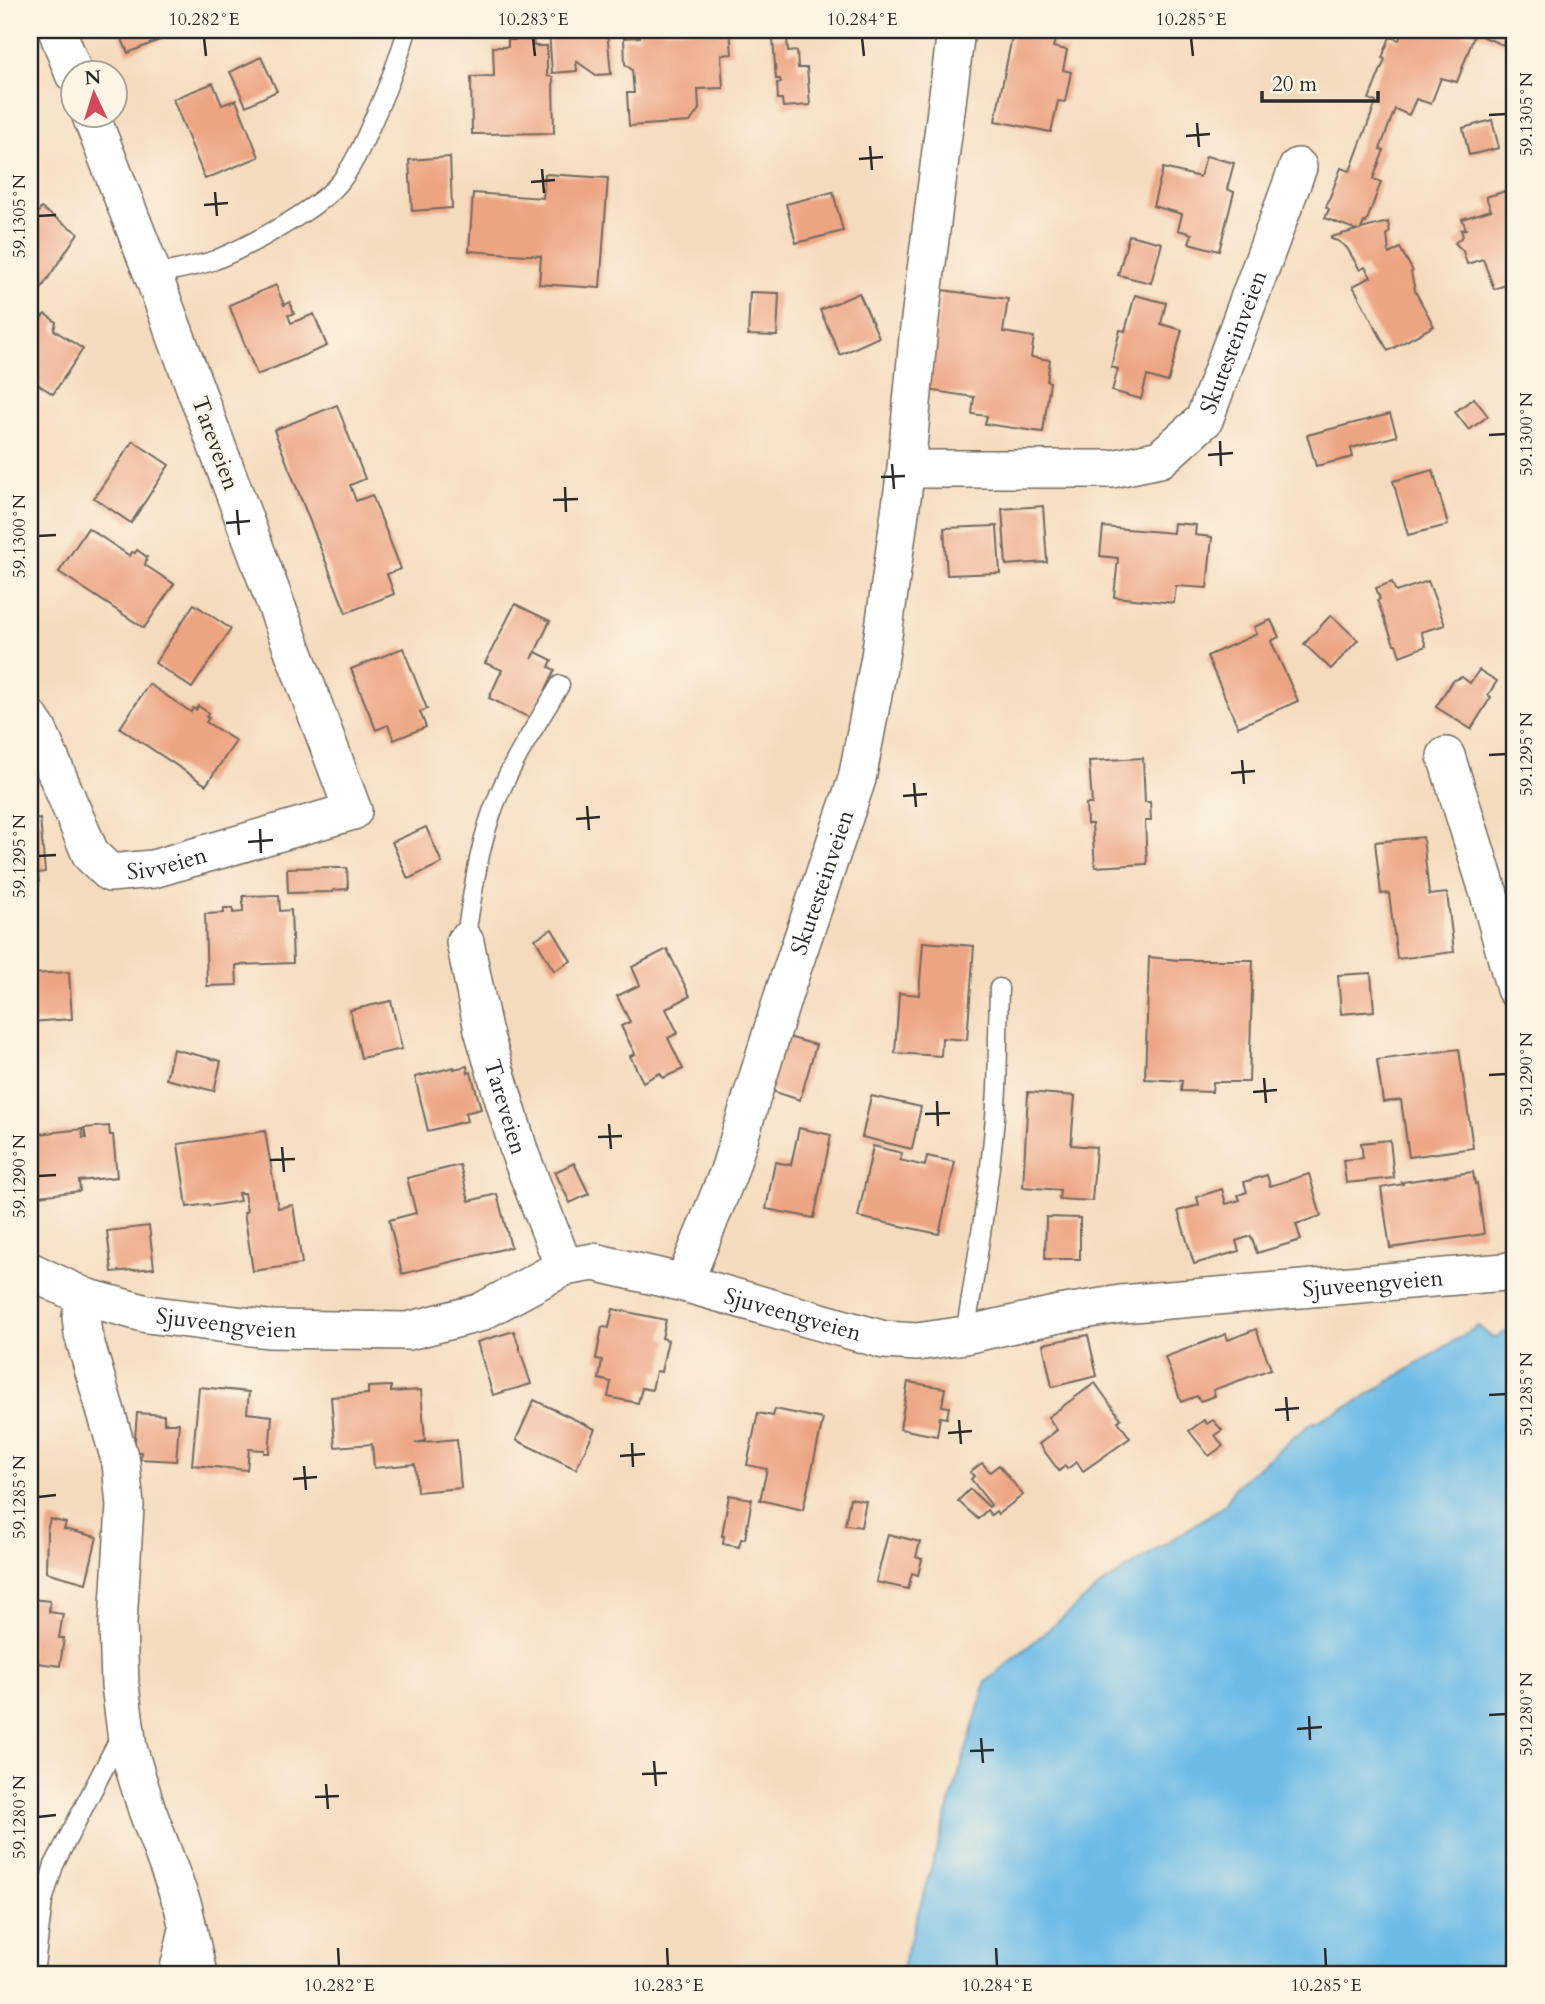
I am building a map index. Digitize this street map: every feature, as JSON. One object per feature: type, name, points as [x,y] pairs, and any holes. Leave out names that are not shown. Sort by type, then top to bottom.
[{"type":"street","points":[[57,30],[69,60]]},
{"type":"street","name":"Skutesteinveien","points":[[684,1283],[729,1171],[785,990],[857,779],[880,657],[906,469],[921,314],[956,30]]},
{"type":"street","name":"Tareveien","points":[[96,130],[353,811]]},
{"type":"street","name":"Skutesteinveien","points":[[906,469],[1112,469],[1160,458],[1204,420],[1298,167]]},
{"type":"street","name":"Sivveien","points":[[30,718],[38,730],[91,855],[110,873],[153,869],[353,811]]},
{"type":"street","points":[[1446,756],[1515,989]]},
{"type":"street","name":"Tareveien","points":[[465,942],[483,1030],[516,1142],[564,1267]]},
{"type":"street","name":"Sjuveengveien","points":[[30,1270],[85,1297],[147,1314],[268,1329],[408,1331],[479,1313],[564,1267],[594,1262],[684,1283],[884,1339],[917,1342],[1121,1304],[1515,1269]]},
{"type":"street","points":[[85,1297],[81,1317],[83,1334],[121,1463],[125,1506],[118,1623],[120,1685],[128,1748],[183,1906],[198,1974]]},
{"type":"lane","points":[[153,275],[214,260],[293,219],[332,191],[358,154],[386,92],[407,30]]},
{"type":"lane","points":[[465,942],[477,865],[492,813],[517,758],[560,685]]},
{"type":"lane","points":[[965,1335],[982,1230],[992,1143],[999,988]]},
{"type":"lane","points":[[34,1974],[43,1901],[54,1865],[125,1727]]},
{"type":"lane","points":[[168,1974],[183,1906]]},
{"type":"water","points":[[1478,1326],[1494,1339],[1515,1326],[1515,1974],[900,1974],[986,1682],[1099,1587],[1225,1505],[1236,1486],[1310,1424],[1351,1405]]},
{"type":"building","points":[[118,30],[184,30],[128,53]]},
{"type":"building","points":[[549,30],[607,30],[611,74],[596,75],[576,61],[577,71],[552,73]]},
{"type":"building","points":[[639,30],[730,30],[732,54],[721,55],[723,88],[698,89],[699,109],[690,122],[629,126],[627,93],[634,93],[632,70],[625,64],[624,38],[640,37]]},
{"type":"building","points":[[1403,30],[1456,30],[1474,36],[1457,82],[1441,78],[1431,104],[1416,99],[1409,115],[1395,109],[1380,149],[1384,150],[1373,179],[1381,182],[1366,223],[1364,222],[1361,229],[1388,222],[1389,254],[1400,248],[1413,271],[1415,291],[1434,326],[1388,351],[1353,286],[1371,277],[1365,267],[1360,270],[1347,248],[1331,239],[1357,230],[1325,218],[1329,209],[1326,207],[1341,168],[1350,171],[1376,102],[1369,99],[1385,59],[1382,58],[1390,37],[1399,40]]},
{"type":"building","points":[[1467,30],[1509,30],[1503,45]]},
{"type":"building","points":[[1013,32],[1055,40],[1053,47],[1067,50],[1063,70],[1071,72],[1065,102],[1058,101],[1051,132],[995,121]]},
{"type":"building","points":[[787,38],[788,52],[797,51],[798,68],[807,68],[810,105],[783,107],[782,99],[778,99],[777,83],[781,83],[780,79],[776,79],[773,39]]},
{"type":"building","points":[[508,40],[533,40],[534,46],[547,46],[547,76],[553,77],[554,133],[472,134],[471,77],[494,76],[493,47],[508,47]]},
{"type":"building","points":[[261,57],[277,91],[246,106],[230,72]]},
{"type":"building","points":[[213,83],[222,105],[236,100],[259,157],[205,179],[173,99]]},
{"type":"building","points":[[1492,120],[1499,148],[1469,155],[1463,128]]},
{"type":"building","points":[[1206,156],[1234,163],[1227,189],[1234,192],[1219,251],[1189,243],[1192,234],[1178,230],[1182,214],[1153,206],[1163,168],[1200,177]]},
{"type":"building","points":[[450,157],[452,208],[412,211],[409,160]]},
{"type":"building","points":[[545,174],[608,178],[600,288],[539,284],[541,256],[469,251],[473,193],[543,198]]},
{"type":"building","points":[[1515,188],[1515,282],[1494,289],[1483,259],[1467,264],[1463,251],[1455,243],[1463,236],[1461,230],[1466,229],[1462,219],[1491,210],[1486,197]]},
{"type":"building","points":[[833,192],[843,231],[796,243],[786,204]]},
{"type":"building","points":[[41,208],[78,233],[39,292],[30,285],[30,226]]},
{"type":"building","points":[[1129,235],[1162,243],[1151,283],[1118,275]]},
{"type":"building","points":[[276,285],[284,305],[290,302],[294,314],[288,315],[291,323],[314,314],[327,346],[257,375],[229,305]]},
{"type":"building","points":[[942,290],[1008,299],[1003,332],[1034,337],[1031,357],[1050,360],[1047,381],[1050,382],[1043,432],[985,424],[987,416],[972,414],[974,397],[927,390]]},
{"type":"building","points":[[750,292],[779,293],[777,336],[748,335]]},
{"type":"building","points":[[859,293],[879,337],[840,355],[820,310]]},
{"type":"building","points":[[1135,295],[1166,303],[1161,324],[1182,330],[1168,382],[1147,376],[1141,399],[1112,391],[1118,369],[1111,367],[1120,330],[1125,331]]},
{"type":"building","points":[[30,314],[39,320],[45,314],[56,322],[54,330],[83,349],[53,394],[30,379]]},
{"type":"building","points":[[1474,398],[1488,416],[1469,430],[1455,412]]},
{"type":"building","points":[[337,405],[365,479],[350,485],[356,501],[372,495],[401,569],[387,574],[394,594],[346,613],[274,430]]},
{"type":"building","points":[[1390,414],[1397,436],[1351,448],[1353,457],[1316,466],[1307,435]]},
{"type":"building","points":[[133,441],[169,465],[131,523],[94,498]]},
{"type":"building","points":[[1433,470],[1448,525],[1408,535],[1393,481]]},
{"type":"building","points":[[1043,506],[1047,562],[1006,565],[1002,509]]},
{"type":"building","points":[[1174,523],[1196,525],[1195,535],[1212,537],[1207,588],[1176,586],[1174,603],[1114,597],[1118,558],[1100,556],[1103,527],[1173,533]]},
{"type":"building","points":[[1510,524],[1515,524],[1515,552],[1510,552]]},
{"type":"building","points":[[997,526],[1000,573],[947,575],[944,528]]},
{"type":"building","points":[[88,528],[130,556],[137,550],[147,557],[145,565],[174,584],[144,628],[59,572]]},
{"type":"building","points":[[1428,581],[1445,625],[1421,632],[1426,646],[1400,656],[1377,600],[1380,599],[1376,588],[1392,582],[1396,592]]},
{"type":"building","points":[[194,604],[231,629],[192,688],[155,663]]},
{"type":"building","points":[[515,604],[550,621],[532,659],[536,652],[552,660],[549,667],[555,670],[532,719],[489,698],[502,670],[485,663]]},
{"type":"building","points":[[1331,615],[1358,640],[1331,669],[1304,644]]},
{"type":"building","points":[[1271,620],[1279,637],[1271,641],[1298,701],[1238,727],[1207,656],[1257,634],[1254,627]]},
{"type":"building","points":[[403,648],[427,709],[420,712],[426,727],[394,740],[388,725],[376,730],[351,669]]},
{"type":"building","points":[[1479,670],[1497,681],[1488,695],[1491,697],[1471,729],[1436,707],[1452,681],[1462,677],[1470,683]]},
{"type":"building","points":[[149,684],[191,712],[198,706],[209,713],[206,722],[236,741],[206,785],[120,728]]},
{"type":"building","points":[[1143,758],[1145,802],[1150,802],[1151,821],[1145,821],[1147,864],[1095,867],[1092,824],[1087,824],[1086,804],[1092,804],[1089,761]]},
{"type":"building","points":[[40,819],[45,872],[38,873],[39,885],[30,886],[30,820]]},
{"type":"building","points":[[426,827],[442,863],[408,879],[392,842]]},
{"type":"building","points":[[1423,837],[1429,895],[1447,893],[1454,952],[1397,959],[1389,893],[1381,894],[1375,842]]},
{"type":"building","points":[[287,868],[347,868],[348,889],[288,893]]},
{"type":"building","points":[[279,895],[280,911],[291,910],[293,963],[236,965],[237,985],[207,986],[205,914],[224,913],[224,908],[233,908],[233,913],[243,912],[243,896]]},
{"type":"building","points":[[552,929],[571,961],[554,971],[535,939]]},
{"type":"building","points":[[923,942],[974,946],[967,1040],[942,1038],[941,1056],[895,1053],[899,993],[919,995]]},
{"type":"building","points":[[667,949],[690,996],[666,1009],[678,1033],[668,1038],[683,1069],[663,1078],[660,1073],[643,1082],[630,1056],[635,1054],[621,1026],[630,1022],[617,996],[640,985],[632,967]]},
{"type":"building","points":[[1149,957],[1178,960],[1253,960],[1249,1082],[1213,1082],[1212,1092],[1181,1091],[1182,1081],[1145,1079]]},
{"type":"building","points":[[69,972],[72,1019],[30,1022],[30,974]]},
{"type":"building","points":[[1371,973],[1374,1011],[1341,1014],[1338,975]]},
{"type":"building","points":[[391,1001],[402,1049],[361,1058],[350,1010]]},
{"type":"building","points":[[785,1036],[816,1045],[800,1100],[769,1090]]},
{"type":"building","points":[[173,1049],[221,1061],[214,1091],[166,1079]]},
{"type":"building","points":[[1459,1049],[1473,1148],[1409,1157],[1401,1100],[1383,1102],[1377,1060]]},
{"type":"building","points":[[467,1066],[481,1109],[465,1113],[467,1121],[428,1131],[415,1077]]},
{"type":"building","points":[[1028,1092],[1075,1096],[1071,1145],[1096,1147],[1092,1201],[1059,1199],[1060,1190],[1023,1187]]},
{"type":"building","points":[[871,1096],[921,1107],[912,1149],[862,1137]]},
{"type":"building","points":[[109,1126],[110,1135],[113,1135],[117,1177],[79,1181],[80,1191],[39,1196],[38,1192],[30,1193],[30,1135],[82,1129],[83,1138],[86,1138],[84,1128]]},
{"type":"building","points":[[799,1128],[831,1135],[814,1218],[766,1209],[775,1162],[791,1165]]},
{"type":"building","points":[[265,1131],[278,1208],[293,1205],[302,1264],[253,1271],[244,1212],[247,1212],[244,1193],[238,1193],[240,1201],[187,1207],[178,1144]]},
{"type":"building","points":[[1390,1140],[1394,1178],[1346,1183],[1343,1160],[1363,1158],[1361,1143]]},
{"type":"building","points":[[873,1146],[902,1153],[900,1160],[925,1166],[927,1156],[955,1162],[939,1234],[858,1217]]},
{"type":"building","points":[[574,1163],[589,1194],[570,1203],[555,1172]]},
{"type":"building","points":[[460,1165],[469,1201],[497,1194],[511,1247],[402,1274],[389,1220],[416,1213],[407,1178]]},
{"type":"building","points":[[1473,1172],[1484,1234],[1390,1248],[1381,1188],[1403,1184],[1402,1182]]},
{"type":"building","points":[[1309,1174],[1321,1216],[1296,1224],[1301,1240],[1257,1253],[1251,1236],[1236,1241],[1239,1251],[1194,1264],[1178,1211],[1199,1205],[1197,1197],[1222,1189],[1226,1204],[1240,1200],[1238,1195],[1247,1192],[1244,1182],[1267,1175],[1270,1186]]},
{"type":"building","points":[[1046,1217],[1080,1218],[1080,1259],[1045,1259]]},
{"type":"building","points":[[149,1226],[154,1268],[112,1272],[107,1231]]},
{"type":"building","points":[[613,1309],[666,1320],[662,1338],[668,1340],[661,1372],[656,1371],[652,1390],[642,1388],[638,1403],[608,1397],[611,1382],[599,1379],[602,1360],[596,1359],[602,1327],[609,1328]]},
{"type":"building","points":[[1256,1329],[1271,1369],[1213,1390],[1215,1396],[1200,1401],[1197,1396],[1181,1402],[1165,1357],[1226,1334],[1228,1340]]},
{"type":"building","points":[[514,1331],[531,1384],[493,1395],[477,1342]]},
{"type":"building","points":[[1088,1335],[1097,1376],[1052,1387],[1043,1344]]},
{"type":"building","points":[[908,1382],[945,1388],[942,1406],[949,1407],[947,1418],[940,1417],[937,1436],[900,1429]]},
{"type":"building","points":[[1095,1383],[1121,1419],[1118,1421],[1130,1438],[1083,1471],[1077,1462],[1059,1471],[1039,1444],[1057,1430],[1048,1417]]},
{"type":"building","points":[[391,1386],[391,1392],[421,1390],[425,1441],[415,1443],[457,1439],[461,1488],[417,1492],[415,1464],[374,1468],[372,1444],[335,1447],[331,1397],[368,1394],[368,1387]]},
{"type":"building","points":[[199,1387],[249,1392],[247,1413],[272,1416],[269,1453],[249,1449],[247,1470],[192,1465]]},
{"type":"building","points":[[534,1400],[595,1429],[576,1469],[516,1440]]},
{"type":"building","points":[[775,1409],[823,1419],[803,1510],[760,1500],[767,1469],[747,1465],[758,1413],[773,1416]]},
{"type":"building","points":[[137,1413],[164,1415],[164,1423],[179,1423],[176,1461],[140,1459],[141,1452],[134,1451]]},
{"type":"building","points":[[1204,1420],[1207,1424],[1213,1420],[1222,1430],[1215,1435],[1223,1446],[1209,1456],[1189,1431]]},
{"type":"building","points":[[982,1463],[990,1472],[999,1465],[1023,1495],[998,1514],[996,1511],[991,1515],[987,1510],[978,1519],[958,1501],[970,1489],[989,1507],[991,1505],[971,1479],[974,1476],[970,1472]]},
{"type":"building","points":[[729,1495],[752,1499],[745,1539],[741,1539],[739,1547],[723,1544]]},
{"type":"building","points":[[850,1498],[866,1501],[861,1527],[845,1525]]},
{"type":"building","points":[[50,1519],[66,1523],[64,1529],[97,1537],[86,1583],[46,1572],[47,1530]]},
{"type":"building","points":[[888,1534],[920,1542],[916,1557],[922,1559],[918,1575],[912,1573],[908,1589],[876,1582]]},
{"type":"building","points":[[30,1599],[50,1601],[49,1612],[63,1614],[59,1638],[64,1638],[60,1666],[30,1662]]},
{"type":"building","points":[[99,1969],[100,1974],[70,1974],[70,1972]]}]
